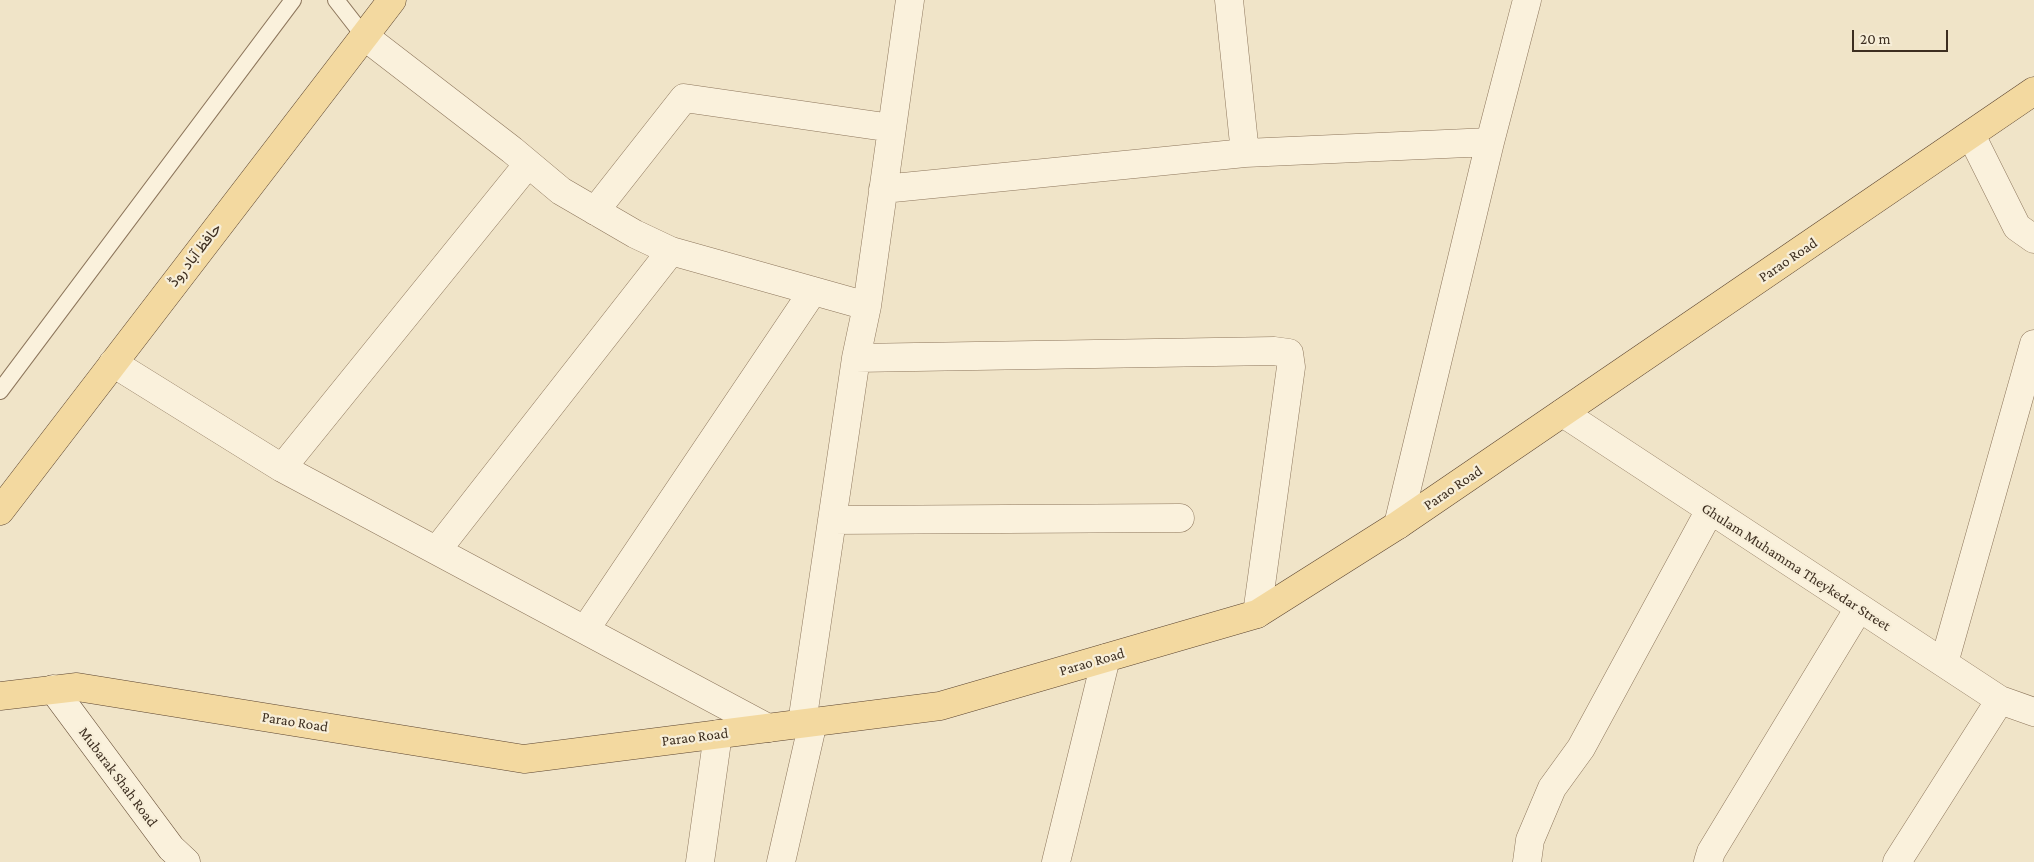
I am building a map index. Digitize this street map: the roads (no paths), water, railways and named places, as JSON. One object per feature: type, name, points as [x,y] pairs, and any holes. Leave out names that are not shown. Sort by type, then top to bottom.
[{"type":"main road","name":"حافظ آباد روڈ","points":[[0,511],[392,0]]},
{"type":"main road","name":"Parao Road","points":[[0,696],[77,687],[524,759],[940,706],[1257,614],[1398,526],[2034,91]]},
{"type":"street","points":[[780,862],[807,723],[832,520],[856,358],[867,306],[910,0]]},
{"type":"street","points":[[1229,0],[1245,153]]},
{"type":"street","points":[[1398,526],[1490,142],[1527,0]]},
{"type":"street","points":[[364,36],[561,191],[634,234],[671,251],[867,306]]},
{"type":"street","points":[[595,211],[684,98],[892,128]]},
{"type":"street","points":[[1971,135],[2017,228],[2034,239]]},
{"type":"street","points":[[883,189],[1245,153],[1490,142]]},
{"type":"street","points":[[282,468],[528,164]]},
{"type":"street","points":[[436,550],[671,251]]},
{"type":"street","points":[[585,630],[813,291]]},
{"type":"street","points":[[1944,663],[2034,344]]},
{"type":"street","points":[[856,358],[1274,350],[1289,353],[1291,367],[1257,614]]},
{"type":"street","points":[[113,363],[282,468],[768,728]]},
{"type":"street","name":"Ghulam Muhamma Theykedar Street","points":[[1563,413],[2000,700],[2034,712]]},
{"type":"street","points":[[1527,862],[1530,840],[1552,788],[1581,748],[1710,510]]},
{"type":"street","points":[[832,520],[1180,518]]},
{"type":"street","points":[[1708,862],[1711,852],[1859,608]]},
{"type":"street","points":[[1056,862],[1106,658]]},
{"type":"street","name":"Mubarak Shah Road","points":[[53,689],[171,848],[186,862]]},
{"type":"street","points":[[1897,862],[2000,700]]},
{"type":"street","points":[[700,862],[718,734]]},
{"type":"lane","points":[[0,391],[293,0]]},
{"type":"lane","points":[[336,0],[364,36]]}]
